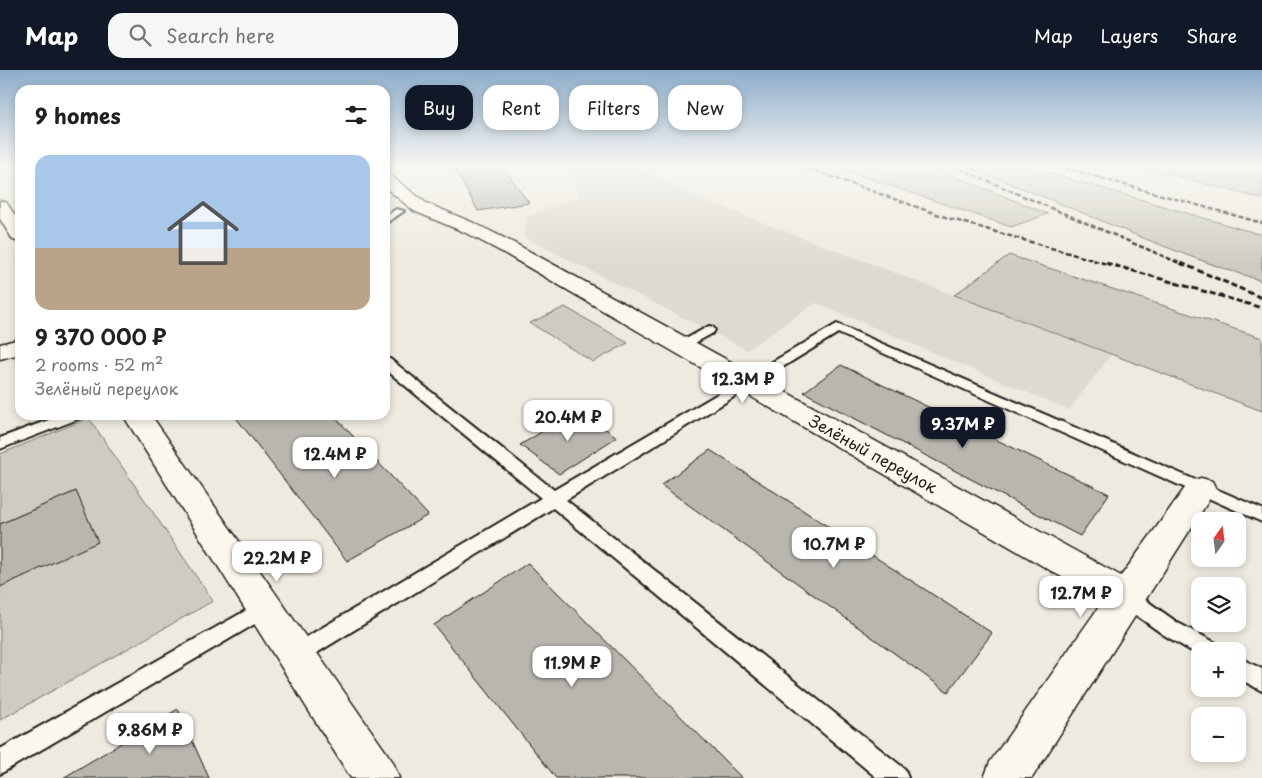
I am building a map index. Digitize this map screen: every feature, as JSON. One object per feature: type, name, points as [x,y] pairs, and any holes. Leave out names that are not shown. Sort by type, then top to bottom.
[{"type":"street","name":"Зелёный переулок","points":[[410,199],[420,207],[470,228],[509,248],[1126,597]]},
{"type":"street","points":[[0,206],[15,228]]},
{"type":"street","points":[[0,352],[15,348]]},
{"type":"street","points":[[140,420],[376,778]]},
{"type":"street","points":[[1006,778],[1126,597],[1201,490]]},
{"type":"lane","points":[[390,217],[399,211]]},
{"type":"lane","points":[[294,656],[552,498],[837,328],[1262,516]]},
{"type":"lane","points":[[681,345],[709,330]]},
{"type":"lane","points":[[390,366],[896,778]]},
{"type":"lane","points":[[0,444],[63,420]]},
{"type":"lane","points":[[1201,490],[1262,507]]},
{"type":"lane","points":[[1126,597],[1171,629],[1195,642]]},
{"type":"lane","points":[[0,762],[263,608]]},
{"type":"lane","points":[[1246,672],[1262,681]]},
{"type":"shaded area","points":[[571,199],[702,199],[1111,355],[1069,410],[816,303],[747,350],[524,237],[527,216]]},
{"type":"shaded area","points":[[929,199],[1011,199],[1048,214],[1011,227]]},
{"type":"shaded area","points":[[1048,199],[1139,199],[1262,235],[1262,281],[1224,269]]},
{"type":"shaded area","points":[[1009,255],[1262,338],[1262,411],[954,295]]},
{"type":"shaded area","points":[[565,307],[628,343],[593,362],[530,323]]},
{"type":"shaded area","points":[[84,420],[90,420],[213,601],[0,720],[0,587],[76,491],[0,524],[0,454]]},
{"type":"building","points":[[471,199],[526,199],[529,203],[478,211]]},
{"type":"building","points":[[841,365],[1109,494],[1080,536],[804,392]]},
{"type":"building","points":[[578,410],[617,437],[559,474],[520,445]]},
{"type":"building","points":[[238,420],[338,420],[428,515],[347,561]]},
{"type":"building","points":[[710,450],[992,633],[948,692],[661,485]]},
{"type":"building","points":[[76,491],[98,542],[0,587],[0,524]]},
{"type":"building","points":[[528,563],[742,778],[556,778],[434,625]]},
{"type":"building","points":[[178,709],[209,778],[63,778]]},
{"type":"railway","points":[[894,199],[948,218],[1110,265]]},
{"type":"railway","points":[[1030,199],[1184,265]]},
{"type":"railway","points":[[1176,199],[1262,223]]},
{"type":"railway","points":[[1106,263],[1262,308]]},
{"type":"railway","points":[[1181,263],[1262,298]]}]
